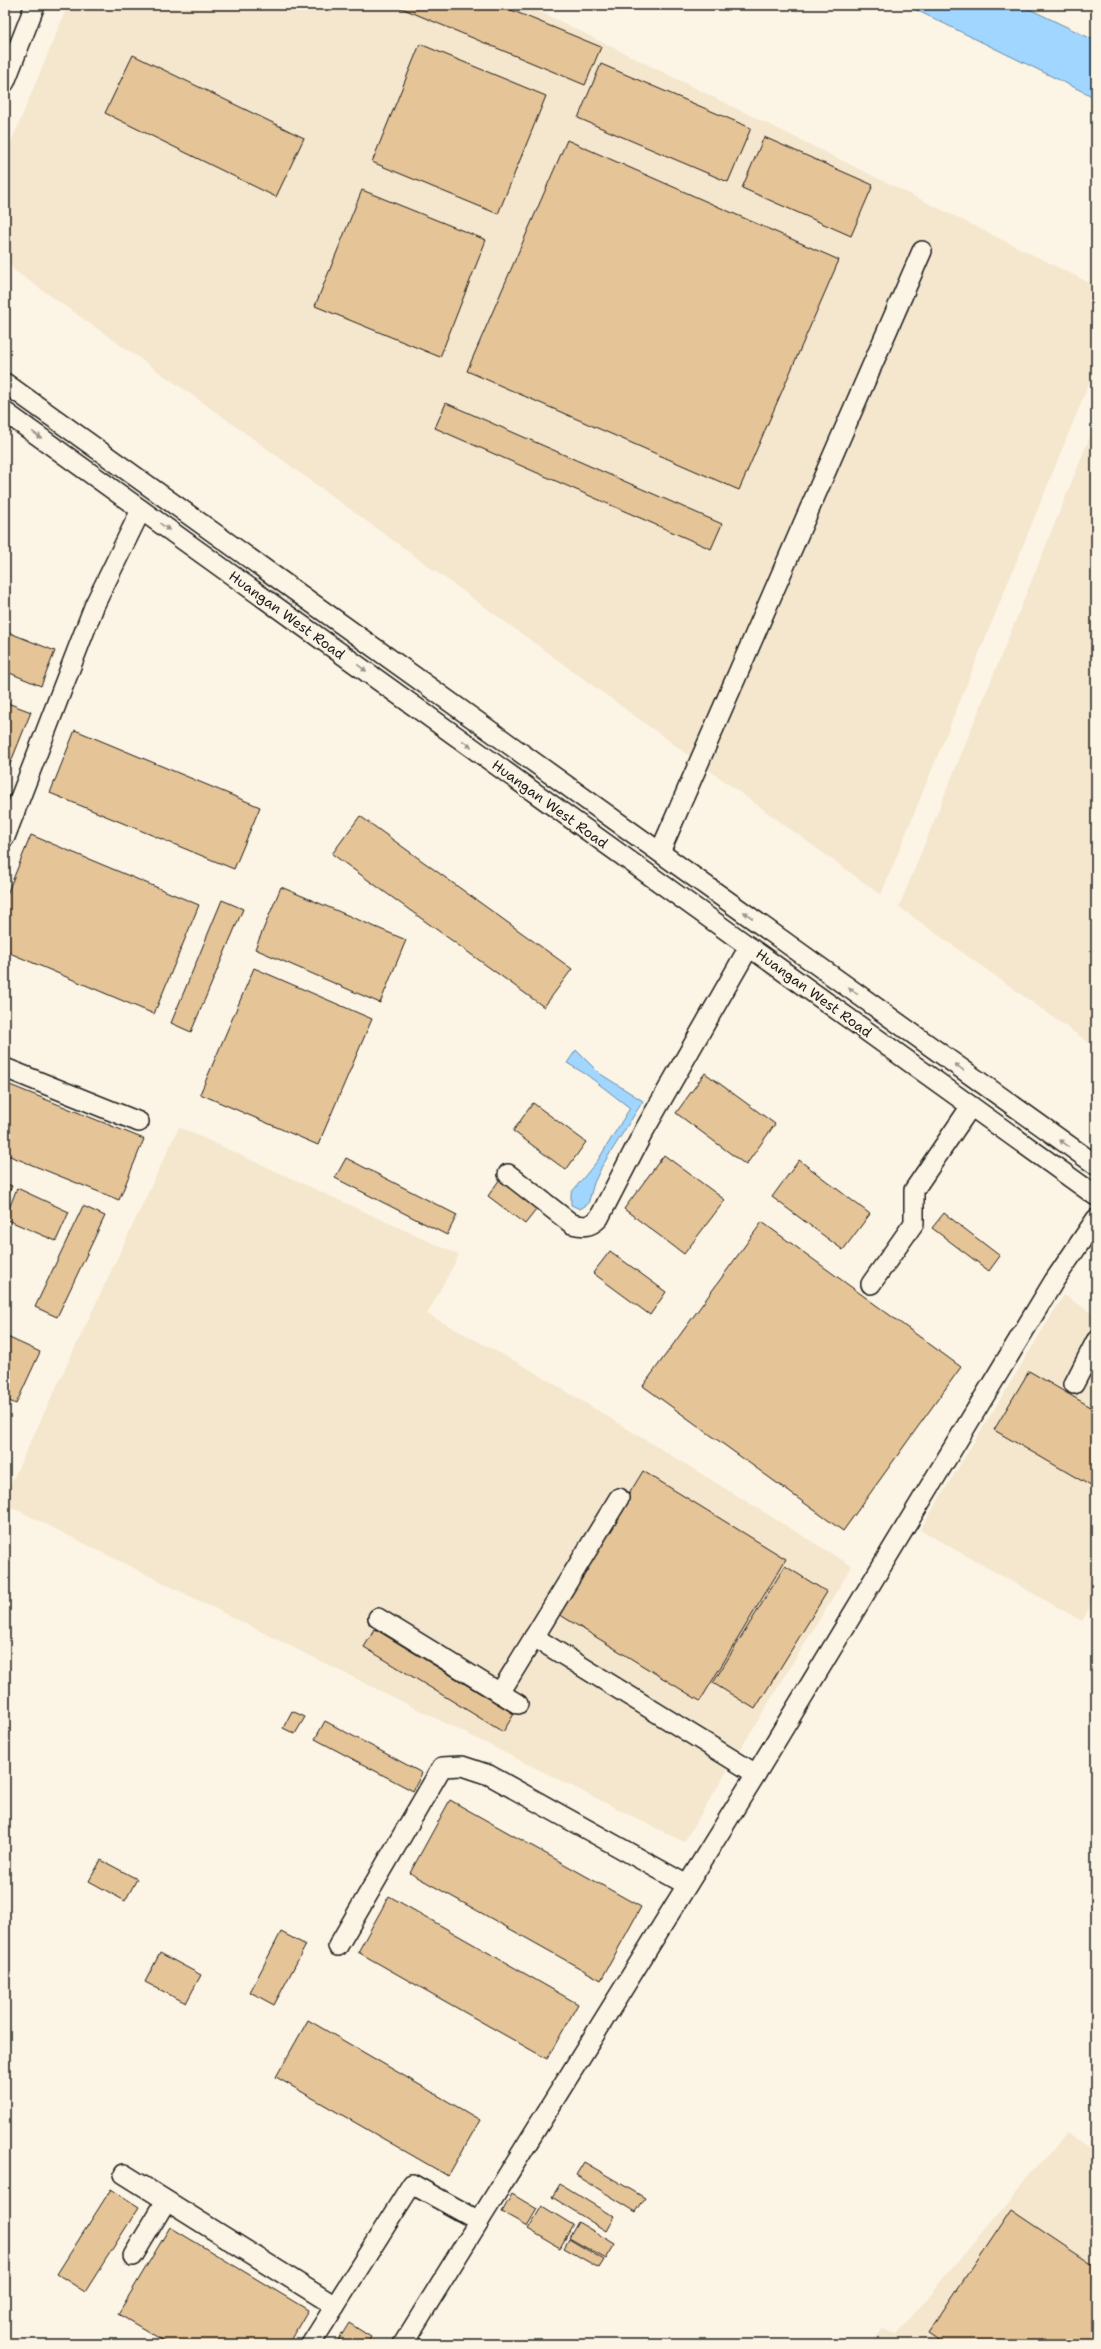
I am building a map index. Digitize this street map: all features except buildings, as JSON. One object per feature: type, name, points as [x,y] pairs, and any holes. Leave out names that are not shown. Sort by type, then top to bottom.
[{"type":"street","points":[[5,82],[35,5]]},
{"type":"street","points":[[660,852],[922,251]]},
{"type":"street","name":"Huangan West Road","points":[[5,383],[1096,1165]]},
{"type":"street","name":"Huangan West Road","points":[[5,412],[1096,1196]]},
{"type":"street","points":[[5,837],[95,604],[141,510]]},
{"type":"street","points":[[508,1174],[572,1224],[584,1227],[593,1225],[599,1218],[645,1129],[749,947]]},
{"type":"street","points":[[5,1068],[139,1122]]},
{"type":"street","points":[[871,1284],[914,1222],[914,1190],[971,1106]]},
{"type":"street","points":[[403,2344],[756,1774],[1054,1281],[1096,1219]]},
{"type":"street","points":[[1074,1384],[1096,1341]]},
{"type":"street","points":[[500,1693],[619,1498]]},
{"type":"street","points":[[378,1618],[518,1704]]},
{"type":"street","points":[[534,1637],[756,1774]]},
{"type":"street","points":[[338,1946],[442,1767],[462,1766],[489,1775],[687,1884]]},
{"type":"street","points":[[124,2174],[335,2306]]},
{"type":"street","points":[[311,2344],[412,2184],[479,2221]]},
{"type":"street","points":[[133,2256],[166,2201]]},
{"type":"shaded area","points":[[68,5],[527,5],[1096,286],[1096,366],[881,895],[219,414],[15,271],[5,257],[5,157]]},
{"type":"shaded area","points":[[1096,422],[1096,1048],[899,907]]},
{"type":"shaded area","points":[[179,1127],[459,1255],[427,1314],[533,1371],[852,1566],[684,1842],[5,1504],[5,1496]]},
{"type":"shaded area","points":[[1064,1295],[1096,1316],[1096,1596],[1082,1621],[920,1530]]},
{"type":"shaded area","points":[[1066,2133],[1096,2153],[1096,2344],[871,2344],[883,2329],[897,2334]]},
{"type":"water","points":[[906,5],[1021,5],[1096,41],[1096,98]]},
{"type":"water","points":[[576,1050],[599,1073],[643,1101],[602,1166],[594,1183],[588,1204],[580,1209],[571,1205],[571,1193],[598,1160],[630,1108],[587,1075],[567,1063]]}]
